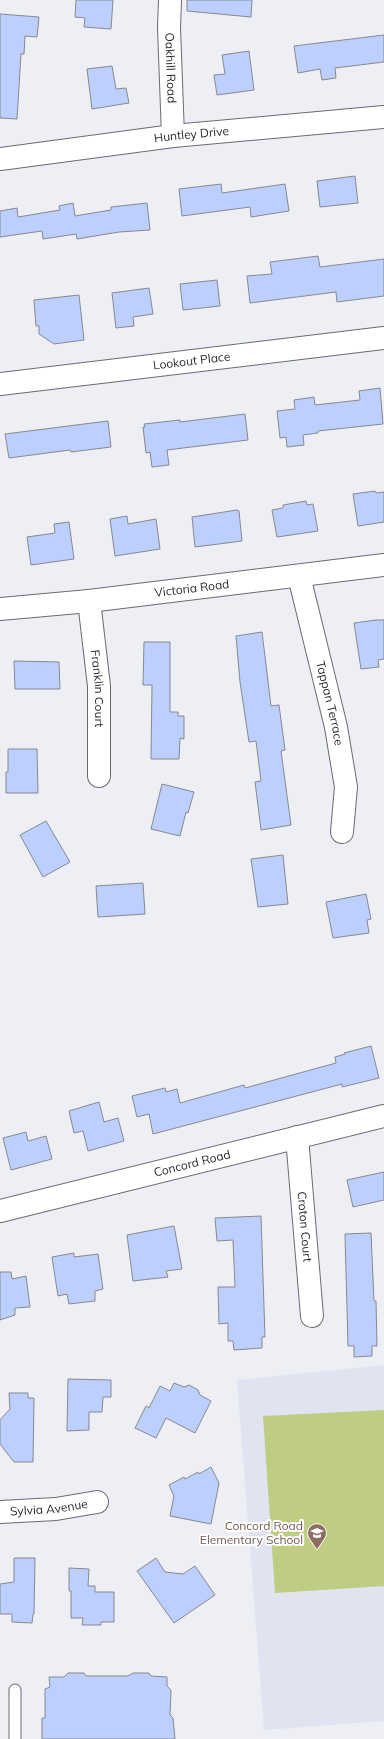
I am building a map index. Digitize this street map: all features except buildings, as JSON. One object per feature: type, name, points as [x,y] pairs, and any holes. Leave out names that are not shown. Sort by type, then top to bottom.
[{"type":"street","name":"Oakhill Road","points":[[170,0],[168,28],[173,136]]},
{"type":"street","name":"Huntley Drive","points":[[0,159],[173,136],[384,117]]},
{"type":"street","name":"Lookout Place","points":[[0,384],[384,338]]},
{"type":"street","name":"Victoria Road","points":[[0,609],[89,601],[384,565]]},
{"type":"street","name":"Tappan Terrace","points":[[299,576],[338,735],[346,787],[342,832]]},
{"type":"street","name":"Franklin Court","points":[[89,601],[99,686],[99,776]]},
{"type":"street","name":"Concord Road","points":[[0,1211],[384,1116]]},
{"type":"street","name":"Croton Court","points":[[297,1137],[312,1316]]},
{"type":"street","name":"Sylvia Avenue","points":[[0,1512],[56,1509],[97,1502]]},
{"type":"lane","points":[[15,1690],[15,1739]]},
{"type":"shaded area","name":"Concord Road Elementary School","points":[[384,1365],[384,1721],[264,1730],[237,1380]]},
{"type":"green space","points":[[384,1410],[384,1586],[275,1593],[263,1416]]},
{"type":"place","name":"Concord Road Elementary School","points":[[317,1550]]}]
